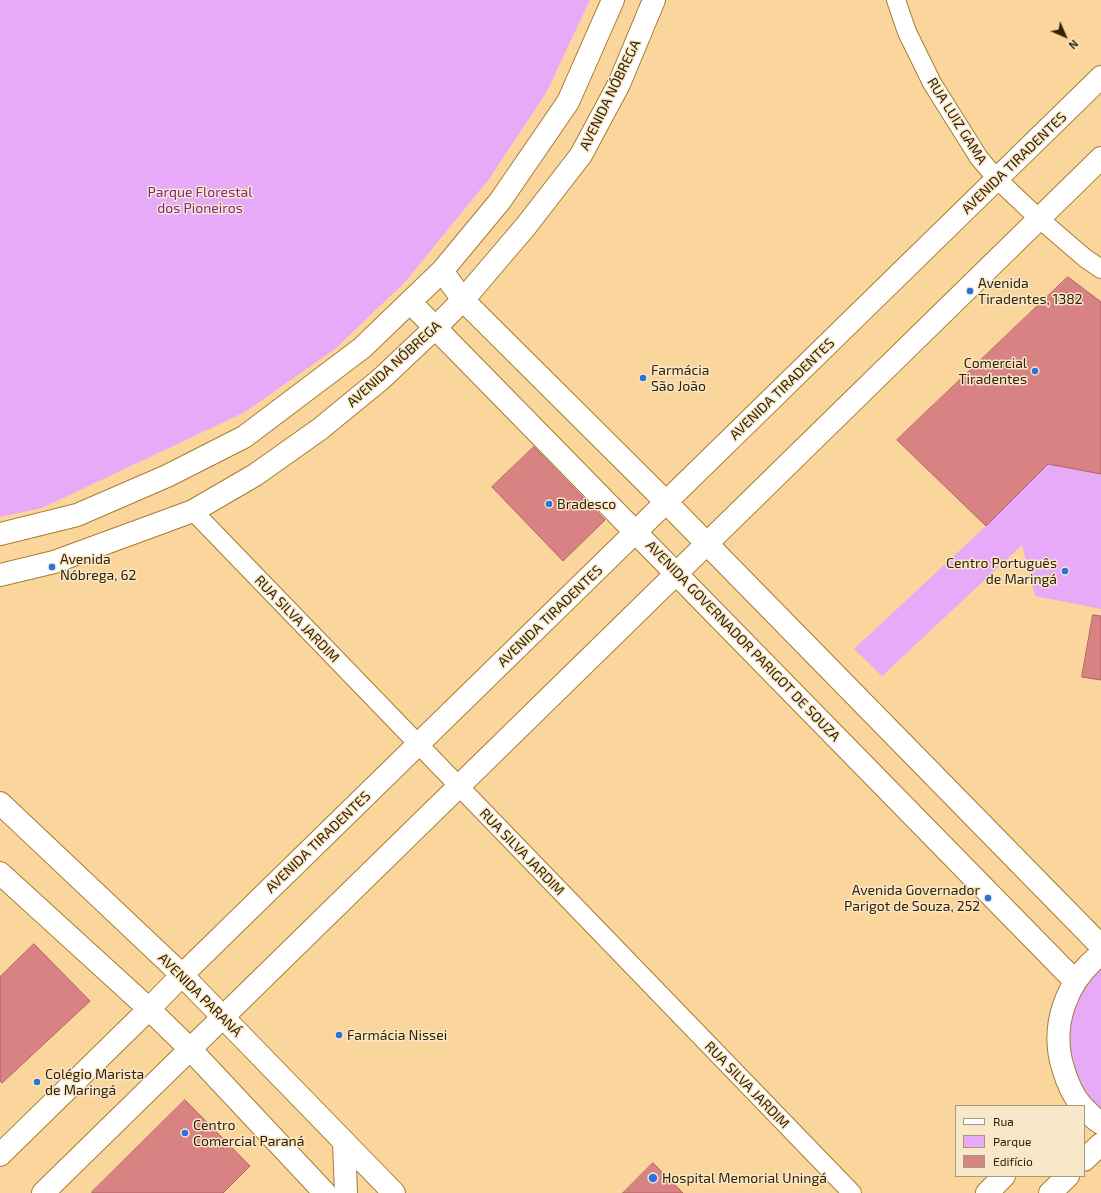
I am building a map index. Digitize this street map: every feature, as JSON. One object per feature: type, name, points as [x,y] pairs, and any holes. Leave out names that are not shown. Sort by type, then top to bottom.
[{"type":"main road","points":[[0,534],[77,515],[167,476],[244,437],[362,348],[442,271],[500,201],[568,102],[613,0]]},
{"type":"main road","name":"AVENIDA NÓBREGA","points":[[0,575],[54,562],[193,511],[256,475],[320,429],[381,379],[463,300],[526,226],[581,155],[619,84],[654,0]]},
{"type":"main road","name":"AVENIDA TIRADENTES","points":[[0,1155],[182,975],[1101,77]]},
{"type":"main road","points":[[43,1193],[222,1016],[1101,158]]},
{"type":"main road","points":[[442,271],[463,300],[666,502],[1101,946]]},
{"type":"main road","name":"AVENIDA GOVERNADOR PARIGOT DE SOUZA","points":[[410,302],[1075,980]]},
{"type":"main road","name":"AVENIDA PARANÁ","points":[[0,803],[182,975],[394,1193]]},
{"type":"main road","points":[[0,873],[190,1048],[325,1193]]},
{"type":"main road","points":[[1079,1105],[1066,1080],[1059,1056],[1058,1031],[1063,1005],[1075,980],[1084,969],[1101,954]]},
{"type":"main road","points":[[1085,1110],[1101,1123]]},
{"type":"main road","points":[[344,1143],[346,1193]]},
{"type":"main road","points":[[1085,1159],[1101,1144]]},
{"type":"main road","points":[[987,1193],[1003,1177]]},
{"type":"main road","points":[[1050,1193],[1067,1177]]},
{"type":"street","name":"RUA LUIZ GAMA","points":[[896,0],[907,32],[932,83],[979,158],[997,179],[1039,219],[1085,258],[1101,269]]},
{"type":"street","name":"RUA SILVA JARDIM","points":[[193,511],[852,1193]]},
{"type":"green space","name":"Parque Florestal dos Pioneiros","points":[[0,0],[590,0],[546,93],[489,179],[405,282],[335,349],[245,412],[42,508],[0,517]]},
{"type":"green space","name":"Centro Português de Maringá","points":[[1048,464],[1101,474],[1101,609],[1035,596],[1022,545],[882,676],[854,649],[986,526]]},
{"type":"green space","points":[[1101,954],[1101,1123],[1085,1108],[1085,1105],[1082,1105],[1079,1102],[1058,1031]]},
{"type":"building","name":"Comercial Tiradentes","points":[[1068,277],[1101,302],[1101,474],[1048,464],[986,526],[897,440]]},
{"type":"building","name":"Bradesco","points":[[534,447],[605,520],[563,561],[492,487]]},
{"type":"building","points":[[1093,615],[1101,616],[1101,680],[1082,677]]},
{"type":"building","points":[[34,944],[90,1001],[2,1083],[0,1081],[0,977]]},
{"type":"building","name":"Centro Comercial Paraná","points":[[185,1100],[250,1166],[223,1193],[92,1193],[92,1192]]},
{"type":"building","name":"Hospital Memorial Uningá","points":[[653,1163],[683,1193],[623,1193]]},
{"type":"place","name":"Avenida Tiradentes, 1382","points":[[970,291]]},
{"type":"place","name":"Comercial Tiradentes","points":[[1035,371]]},
{"type":"place","name":"Farmácia São João","points":[[643,378]]},
{"type":"place","name":"Bradesco","points":[[549,504]]},
{"type":"place","name":"Avenida Nóbrega, 62","points":[[52,567]]},
{"type":"place","name":"Centro Português de Maringá","points":[[1065,571]]},
{"type":"place","name":"Avenida Governador Parigot de Souza, 252","points":[[988,898]]},
{"type":"place","name":"Farmácia Nissei","points":[[339,1035]]},
{"type":"place","name":"Colégio Marista de Maringá","points":[[37,1082]]},
{"type":"place","name":"Centro Comercial Paraná","points":[[185,1133]]},
{"type":"place","name":"Hospital Memorial Uningá","points":[[653,1178]]}]
